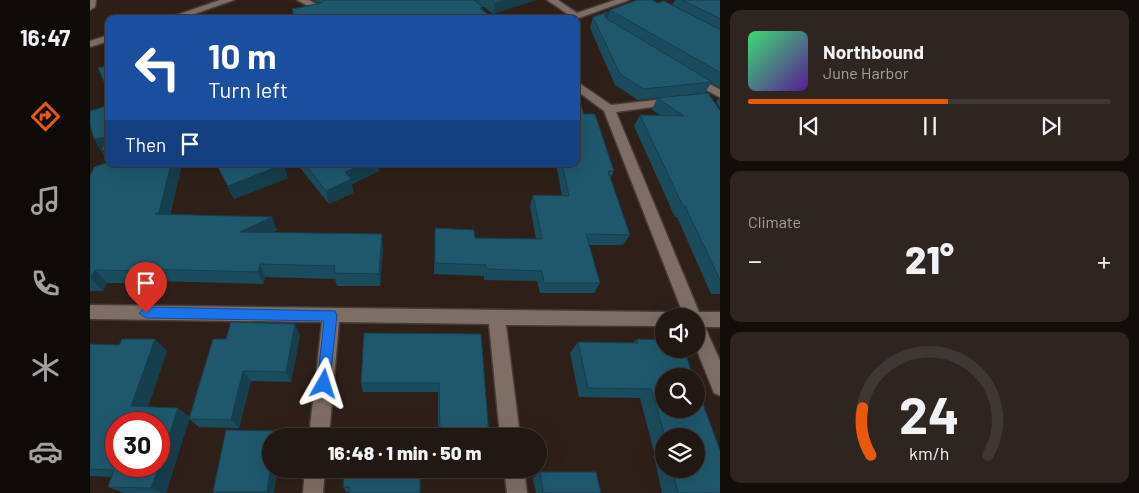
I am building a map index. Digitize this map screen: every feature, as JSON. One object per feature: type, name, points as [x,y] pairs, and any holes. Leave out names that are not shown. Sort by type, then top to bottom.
[{"type":"street","points":[[90,7],[91,0]]},
{"type":"street","points":[[182,15],[229,0]]},
{"type":"street","points":[[302,0],[322,10]]},
{"type":"street","points":[[552,0],[570,15]]},
{"type":"street","points":[[578,15],[624,0]]},
{"type":"street","points":[[90,44],[105,39]]},
{"type":"street","points":[[680,71],[720,96]]},
{"type":"street","points":[[580,87],[609,109],[689,308]]},
{"type":"street","points":[[707,101],[720,96]]},
{"type":"street","points":[[609,109],[686,100]]},
{"type":"street","points":[[90,312],[655,319]]},
{"type":"street","points":[[320,428],[331,315]]},
{"type":"street","points":[[497,317],[509,428]]},
{"type":"street","points":[[705,319],[720,320]]},
{"type":"street","points":[[705,349],[720,387]]},
{"type":"street","points":[[313,493],[315,478]]},
{"type":"street","points":[[515,478],[517,493]]},
{"type":"building","points":[[325,0],[474,0],[489,15],[294,15],[292,9],[322,3]]},
{"type":"building","points":[[491,0],[505,0],[495,3]]},
{"type":"building","points":[[637,0],[652,0],[657,3],[664,1],[720,29],[720,72],[610,10]]},
{"type":"building","points":[[682,0],[720,0],[720,19]]},
{"type":"building","points":[[610,11],[604,15],[607,19],[712,82],[643,89],[620,74],[593,17]]},
{"type":"building","points":[[105,66],[105,84],[98,68]]},
{"type":"building","points":[[708,93],[720,111],[720,280],[640,115],[684,116],[657,98]]},
{"type":"building","points":[[580,102],[584,114],[595,114],[614,171],[608,171],[630,235],[586,234],[600,283],[544,283],[542,271],[487,269],[486,265],[435,263],[435,228],[474,230],[475,238],[542,239],[533,195],[569,196],[563,167],[580,167]]},
{"type":"building","points":[[105,106],[105,137],[94,139],[90,125],[90,111]]},
{"type":"building","points":[[105,142],[105,150],[101,151]]},
{"type":"building","points":[[105,163],[105,167],[170,167],[159,212],[155,214],[272,217],[240,232],[382,234],[379,274],[334,273],[335,266],[260,264],[258,272],[145,269],[144,271],[95,270],[90,279],[90,176],[94,167]]},
{"type":"building","points":[[218,167],[276,167],[228,186]]},
{"type":"building","points":[[307,167],[356,167],[345,172],[351,179],[326,191]]},
{"type":"building","points":[[231,322],[295,324],[286,372],[243,371],[231,420],[189,419],[213,339],[226,339]]},
{"type":"building","points":[[364,333],[481,334],[488,428],[440,428],[439,383],[361,383]]},
{"type":"building","points":[[122,339],[155,339],[131,406],[178,408],[170,432],[170,412],[105,412],[105,470],[90,469],[90,344],[119,345]]},
{"type":"building","points":[[637,339],[655,340],[655,358],[687,358],[690,368],[655,368],[655,402],[651,389],[588,388],[578,342],[638,343]]},
{"type":"building","points":[[705,409],[720,450],[720,493],[678,493],[674,478],[705,478],[705,428],[663,428],[660,418],[705,418]]},
{"type":"building","points":[[226,430],[262,431],[262,478],[269,478],[267,492],[213,492]]},
{"type":"building","points":[[547,472],[596,472],[601,493],[543,493],[541,478],[547,478]]},
{"type":"building","points":[[112,477],[155,477],[151,488],[108,487]]},
{"type":"building","points":[[344,478],[420,478],[420,493],[349,493],[350,487],[343,487]]},
{"type":"route","points":[[146,313],[331,315],[324,384]]}]
